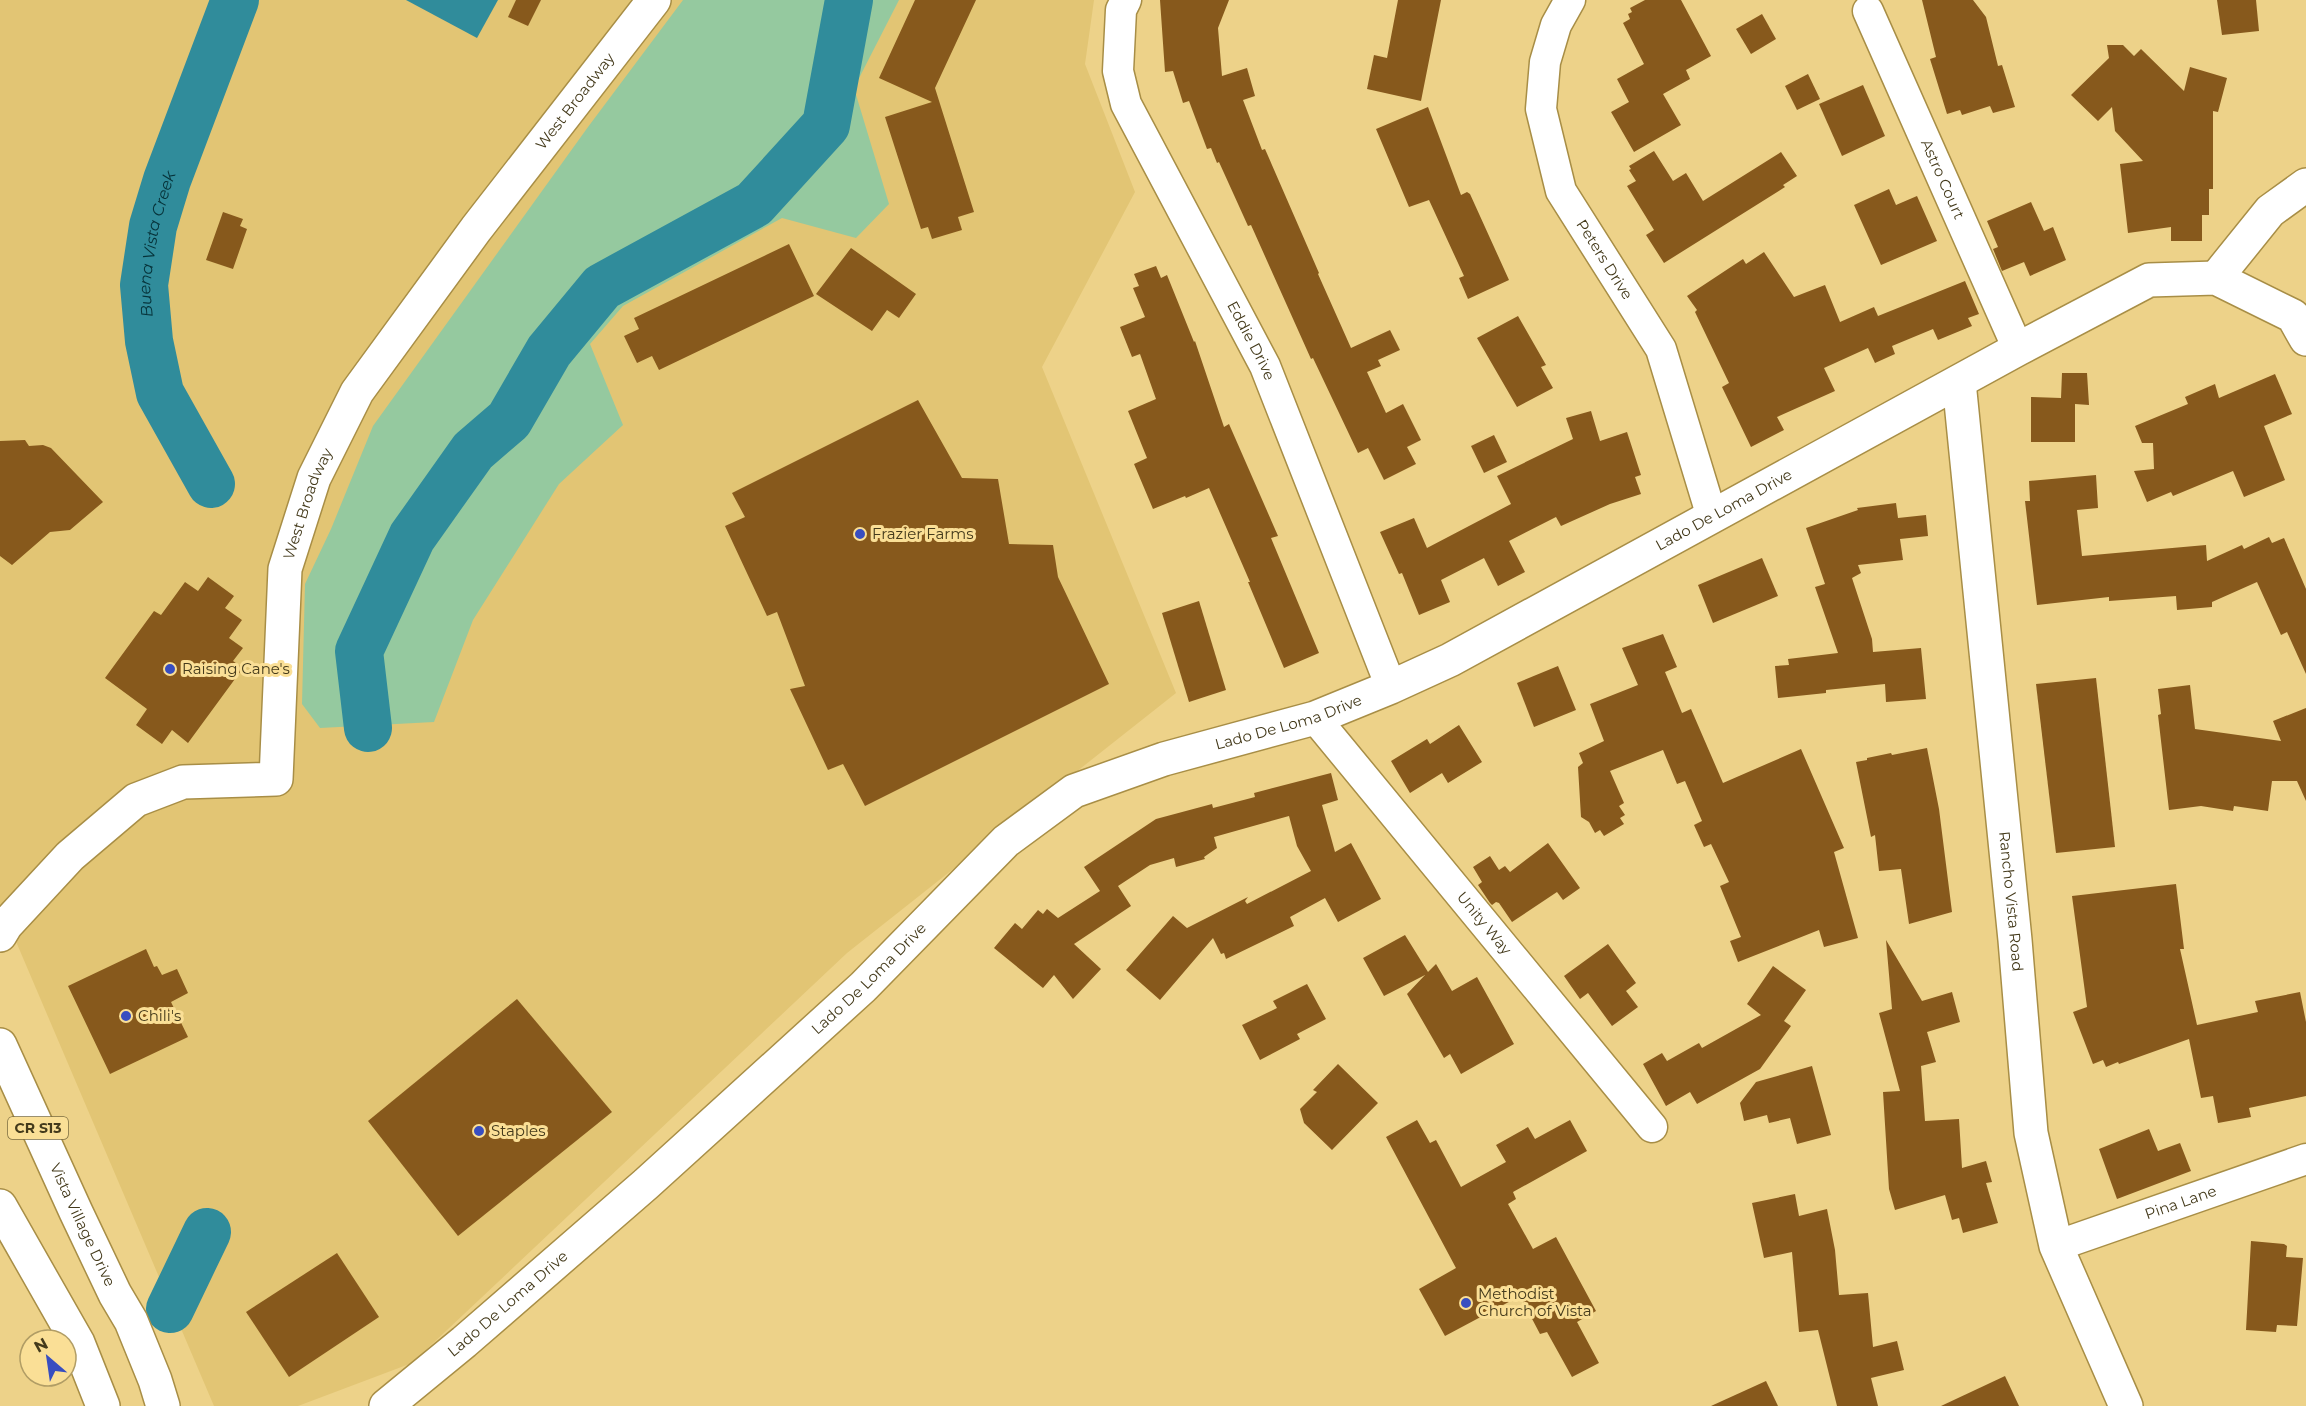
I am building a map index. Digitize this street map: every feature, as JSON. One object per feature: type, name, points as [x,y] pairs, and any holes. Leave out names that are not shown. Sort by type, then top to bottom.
[{"type":"street","name":"West Broadway","points":[[0,935],[6,925],[70,856],[136,800],[183,782],[239,778],[276,779],[285,569],[314,478],[357,392],[476,229],[654,0]]},
{"type":"street","name":"Eddie Drive","points":[[1126,0],[1122,10],[1118,71],[1126,104],[1265,366],[1391,687]]},
{"type":"street","name":"Peters Drive","points":[[1570,0],[1556,25],[1545,63],[1541,109],[1561,191],[1661,349],[1712,517]]},
{"type":"street","name":"Astro Court","points":[[1868,11],[2019,349]]},
{"type":"street","points":[[2216,278],[2270,211],[2306,185]]},
{"type":"street","name":"Lado De Loma Drive","points":[[386,1406],[464,1342],[646,1184],[863,987],[1006,841],[1074,790],[1164,759],[1315,718],[1450,660],[2149,280],[2216,278],[2293,316],[2306,339]]},
{"type":"street","name":"Rancho Vista Road","points":[[1959,382],[2031,1133],[2056,1246],[2126,1406]]},
{"type":"street","name":"Unity Way","points":[[1315,718],[1652,1127]]},
{"type":"street","name":"Vista Village Drive","points":[[0,1045],[115,1294],[131,1321],[164,1406]]},
{"type":"street","name":"Pina Lane","points":[[2056,1246],[2306,1159]]},
{"type":"street","points":[[0,1206],[78,1343],[103,1406]]},
{"type":"shaded area","points":[[0,0],[1094,0],[1085,64],[1135,192],[1042,367],[1176,693],[847,953],[412,1363],[298,1406],[214,1406],[0,904]]},
{"type":"green space","points":[[683,0],[899,0],[854,88],[889,204],[856,238],[782,218],[623,306],[590,344],[623,425],[559,484],[473,620],[434,722],[320,728],[302,704],[305,584],[331,529],[373,426],[588,127]]},
{"type":"water","points":[[406,0],[498,0],[477,38]]},
{"type":"building","points":[[516,0],[541,0],[528,26],[508,17]]},
{"type":"building","points":[[915,0],[976,0],[935,88],[974,212],[958,217],[962,230],[932,239],[928,227],[921,229],[885,117],[932,102],[879,78]]},
{"type":"building","points":[[1160,0],[1229,0],[1218,28],[1222,76],[1247,68],[1255,96],[1243,100],[1262,150],[1265,149],[1351,348],[1390,330],[1400,350],[1378,360],[1381,366],[1367,372],[1386,413],[1403,404],[1421,440],[1407,447],[1416,464],[1384,480],[1368,448],[1358,453],[1313,358],[1311,359],[1251,225],[1248,226],[1211,148],[1207,149],[1189,101],[1183,103],[1173,71],[1165,72]]},
{"type":"building","points":[[1398,0],[1441,0],[1421,101],[1367,89],[1374,55],[1387,58]]},
{"type":"building","points":[[1645,0],[1681,0],[1711,56],[1686,70],[1690,79],[1663,94],[1681,125],[1634,152],[1611,112],[1629,102],[1617,79],[1644,64],[1623,23],[1630,19],[1628,14],[1632,12],[1630,8]]},
{"type":"building","points":[[1922,0],[1973,0],[1986,17],[1998,66],[2002,65],[2015,107],[1993,113],[1990,106],[1962,115],[1960,110],[1947,114],[1930,59],[1936,57]]},
{"type":"building","points":[[2217,0],[2256,0],[2259,31],[2222,35]]},
{"type":"building","points":[[1762,14],[1776,39],[1751,54],[1736,29]]},
{"type":"building","points":[[2107,45],[2123,45],[2134,56],[2141,49],[2184,91],[2190,67],[2227,78],[2218,112],[2213,111],[2213,189],[2209,189],[2209,215],[2202,215],[2202,241],[2171,241],[2171,227],[2128,233],[2120,164],[2143,161],[2115,131],[2112,107],[2098,121],[2071,95],[2109,58]]},
{"type":"building","points":[[1808,74],[1820,99],[1797,110],[1785,86]]},
{"type":"building","points":[[1863,85],[1885,136],[1842,156],[1819,104]]},
{"type":"building","points":[[1428,107],[1461,195],[1467,192],[1470,194],[1509,280],[1468,299],[1459,278],[1464,276],[1429,200],[1409,207],[1376,129]]},
{"type":"building","points":[[1654,151],[1673,181],[1686,173],[1703,201],[1781,152],[1797,176],[1783,185],[1785,187],[1664,263],[1646,235],[1654,230],[1627,186],[1636,181],[1629,166]]},
{"type":"building","points":[[1889,189],[1896,205],[1917,196],[1937,241],[1881,265],[1854,205]]},
{"type":"building","points":[[2031,202],[2044,231],[2053,227],[2066,260],[2030,276],[2024,262],[2002,271],[1993,249],[1998,247],[1987,221]]},
{"type":"building","points":[[223,212],[243,219],[240,226],[247,229],[233,269],[206,260]]},
{"type":"building","points":[[789,244],[814,296],[659,370],[652,356],[637,363],[624,336],[639,329],[634,318]]},
{"type":"building","points":[[851,248],[916,294],[899,318],[887,310],[872,331],[816,294]]},
{"type":"building","points":[[1764,252],[1794,297],[1825,285],[1840,322],[1874,307],[1878,316],[1965,281],[1979,314],[1968,318],[1972,326],[1938,340],[1933,329],[1892,346],[1895,354],[1875,363],[1868,348],[1824,368],[1835,391],[1777,417],[1784,430],[1751,447],[1722,387],[1729,383],[1695,312],[1697,310],[1687,296],[1743,259],[1746,264]]},
{"type":"building","points":[[1156,266],[1161,278],[1167,275],[1195,341],[1224,427],[1229,424],[1278,536],[1271,538],[1319,653],[1284,668],[1209,488],[1153,509],[1134,464],[1147,458],[1128,411],[1156,399],[1140,354],[1132,357],[1120,327],[1145,317],[1133,288],[1139,286],[1134,274]]},
{"type":"building","points":[[1518,316],[1546,365],[1541,367],[1553,388],[1517,407],[1477,338]]},
{"type":"building","points":[[2062,373],[2087,373],[2089,405],[2075,404],[2075,442],[2031,442],[2031,397],[2061,398]]},
{"type":"building","points":[[2275,374],[2292,414],[2264,426],[2285,480],[2244,497],[2233,471],[2173,496],[2171,492],[2147,502],[2134,471],[2154,469],[2153,443],[2142,443],[2135,426],[2188,404],[2185,397],[2215,384],[2219,398]]},
{"type":"building","points":[[918,400],[962,478],[998,479],[1009,544],[1053,545],[1058,577],[1109,684],[865,806],[843,764],[828,770],[790,689],[805,686],[777,612],[767,616],[725,526],[745,517],[732,493]]},
{"type":"building","points":[[1591,411],[1600,441],[1627,432],[1641,475],[1635,477],[1641,494],[1610,504],[1561,526],[1556,517],[1509,541],[1525,572],[1498,586],[1484,558],[1441,580],[1450,602],[1419,615],[1402,573],[1399,574],[1380,532],[1414,518],[1427,548],[1511,504],[1497,476],[1573,439],[1566,418]]},
{"type":"building","points":[[1494,435],[1507,462],[1484,473],[1471,446]]},
{"type":"building","points":[[25,440],[29,446],[43,445],[51,448],[103,502],[70,530],[50,532],[12,565],[0,556],[0,441]]},
{"type":"building","points":[[2096,475],[2098,508],[2077,510],[2082,556],[2206,545],[2207,561],[2242,545],[2244,549],[2269,537],[2272,543],[2284,538],[2306,589],[2306,674],[2287,632],[2281,635],[2257,582],[2212,602],[2212,607],[2177,610],[2176,596],[2109,601],[2109,597],[2037,605],[2025,501],[2030,501],[2029,481]]},
{"type":"building","points":[[1896,503],[1898,518],[1926,515],[1928,536],[1900,539],[1903,560],[1858,565],[1861,573],[1852,578],[1872,639],[1873,652],[1921,648],[1926,699],[1886,702],[1885,684],[1778,698],[1775,666],[1789,665],[1788,659],[1838,653],[1815,587],[1825,584],[1806,528],[1858,510],[1857,508]]},
{"type":"building","points":[[1762,558],[1778,596],[1713,623],[1698,585]]},
{"type":"building","points":[[208,577],[234,596],[225,608],[242,620],[229,638],[243,648],[233,661],[243,668],[188,743],[172,730],[162,744],[136,725],[147,709],[105,678],[154,611],[161,615],[185,582],[198,591]]},
{"type":"building","points":[[1199,601],[1226,690],[1189,702],[1162,613]]},
{"type":"building","points":[[1663,634],[1677,667],[1665,672],[1682,713],[1691,709],[1723,783],[1801,749],[1844,848],[1834,852],[1858,938],[1824,947],[1819,930],[1738,962],[1730,941],[1741,937],[1720,886],[1729,882],[1711,844],[1704,847],[1694,825],[1702,821],[1685,781],[1677,784],[1663,750],[1610,771],[1624,803],[1619,806],[1625,815],[1620,818],[1624,824],[1604,836],[1600,830],[1595,833],[1589,822],[1581,817],[1578,767],[1583,763],[1579,753],[1604,741],[1590,704],[1638,685],[1622,648]]},
{"type":"building","points":[[1558,666],[1576,710],[1534,727],[1517,683]]},
{"type":"building","points":[[2096,678],[2115,847],[2056,853],[2036,684]]},
{"type":"building","points":[[2190,685],[2195,729],[2281,741],[2273,721],[2306,708],[2306,801],[2297,781],[2272,781],[2268,811],[2234,806],[2233,811],[2201,806],[2169,810],[2158,715],[2161,714],[2158,689]]},
{"type":"building","points":[[1459,725],[1482,762],[1448,783],[1442,773],[1410,793],[1391,761],[1427,739],[1430,744]]},
{"type":"building","points":[[1927,748],[1939,809],[1952,912],[1909,924],[1901,869],[1879,871],[1875,835],[1871,837],[1856,762],[1891,753],[1892,755]]},
{"type":"building","points":[[1331,773],[1338,800],[1322,805],[1335,852],[1351,843],[1381,899],[1338,922],[1325,898],[1290,917],[1294,926],[1226,959],[1213,938],[1160,1000],[1126,970],[1173,916],[1187,928],[1248,897],[1245,901],[1247,904],[1311,871],[1297,846],[1289,816],[1214,837],[1217,848],[1204,857],[1205,859],[1176,867],[1174,858],[1150,865],[1118,886],[1131,906],[1074,944],[1101,969],[1073,999],[1054,975],[1043,988],[994,948],[1015,923],[1022,929],[1038,910],[1043,914],[1047,909],[1058,918],[1100,891],[1084,867],[1156,819],[1212,804],[1213,808],[1255,797],[1254,793]]},
{"type":"building","points":[[1548,843],[1580,888],[1563,900],[1557,892],[1512,922],[1499,903],[1492,905],[1490,903],[1478,885],[1482,882],[1473,867],[1490,856],[1499,870],[1505,866],[1510,872]]},
{"type":"building","points":[[2176,884],[2184,949],[2180,949],[2197,1025],[2258,1012],[2255,1001],[2300,992],[2306,1022],[2306,1096],[2249,1108],[2251,1117],[2218,1123],[2213,1096],[2201,1098],[2189,1039],[2119,1064],[2118,1062],[2106,1067],[2103,1060],[2093,1064],[2073,1012],[2087,1007],[2072,896]]},
{"type":"building","points":[[1405,935],[1428,972],[1436,964],[1452,991],[1477,977],[1514,1044],[1461,1074],[1450,1054],[1444,1058],[1407,994],[1425,975],[1384,996],[1363,958]]},
{"type":"building","points":[[1886,940],[1922,1001],[1952,992],[1960,1022],[1927,1032],[1936,1062],[1921,1066],[1925,1121],[1959,1119],[1962,1168],[1986,1161],[1992,1182],[1986,1183],[1998,1223],[1963,1233],[1959,1218],[1952,1220],[1945,1195],[1895,1210],[1889,1189],[1883,1092],[1900,1091],[1879,1013],[1892,1009]]},
{"type":"building","points":[[1608,944],[1636,983],[1626,991],[1638,1007],[1612,1026],[1588,993],[1580,999],[1564,976]]},
{"type":"building","points":[[146,949],[154,967],[157,966],[162,975],[177,969],[188,993],[171,1002],[188,1037],[110,1074],[68,986]]},
{"type":"building","points":[[1773,966],[1806,990],[1784,1021],[1791,1026],[1760,1069],[1697,1104],[1690,1092],[1666,1106],[1643,1064],[1662,1053],[1667,1061],[1699,1043],[1702,1048],[1761,1015],[1747,1004]]},
{"type":"building","points":[[1307,984],[1326,1019],[1297,1034],[1300,1039],[1260,1060],[1242,1025],[1277,1008],[1273,1001]]},
{"type":"building","points":[[517,999],[612,1112],[458,1236],[368,1121]]},
{"type":"building","points":[[1338,1064],[1378,1103],[1332,1150],[1304,1123],[1300,1109],[1317,1092],[1313,1090]]},
{"type":"building","points":[[1812,1066],[1831,1135],[1797,1144],[1790,1118],[1769,1123],[1767,1115],[1744,1121],[1740,1103],[1756,1082]]},
{"type":"building","points":[[1417,1120],[1430,1143],[1436,1140],[1461,1187],[1506,1162],[1496,1145],[1528,1127],[1535,1139],[1570,1120],[1587,1151],[1513,1192],[1516,1199],[1508,1204],[1533,1249],[1556,1237],[1596,1311],[1577,1322],[1599,1363],[1572,1377],[1547,1332],[1540,1334],[1520,1296],[1445,1336],[1419,1289],[1456,1268],[1386,1137]]},
{"type":"building","points":[[2149,1129],[2158,1151],[2180,1143],[2191,1171],[2117,1199],[2099,1149]]},
{"type":"building","points":[[1795,1194],[1799,1216],[1827,1209],[1835,1250],[1839,1295],[1868,1293],[1873,1347],[1897,1341],[1904,1370],[1871,1378],[1878,1406],[1837,1406],[1818,1330],[1799,1332],[1792,1252],[1764,1258],[1752,1203]]},
{"type":"building","points":[[2251,1241],[2284,1244],[2287,1246],[2286,1257],[2303,1258],[2297,1326],[2277,1325],[2276,1332],[2246,1330]]},
{"type":"building","points":[[337,1253],[379,1317],[289,1377],[246,1312]]},
{"type":"building","points":[[2005,1376],[2019,1406],[1941,1406]]},
{"type":"building","points":[[1766,1381],[1778,1406],[1711,1406]]},
{"type":"waterway","name":"Buena Vista Creek","points":[[211,484],[160,393],[149,341],[144,285],[153,226],[167,180],[235,0]]},
{"type":"waterway","points":[[368,728],[359,651],[412,537],[473,451],[509,420],[549,351],[602,287],[754,204],[826,125],[849,0]]},
{"type":"waterway","name":"Buena Vista Creek","points":[[170,1309],[207,1232]]},
{"type":"place","name":"Frazier Farms","points":[[860,534]]},
{"type":"place","name":"Raising Cane's","points":[[170,669]]},
{"type":"place","name":"Chili's","points":[[126,1016]]},
{"type":"place","name":"Staples","points":[[479,1131]]},
{"type":"place","name":"Methodist Church of Vista","points":[[1466,1303]]}]
